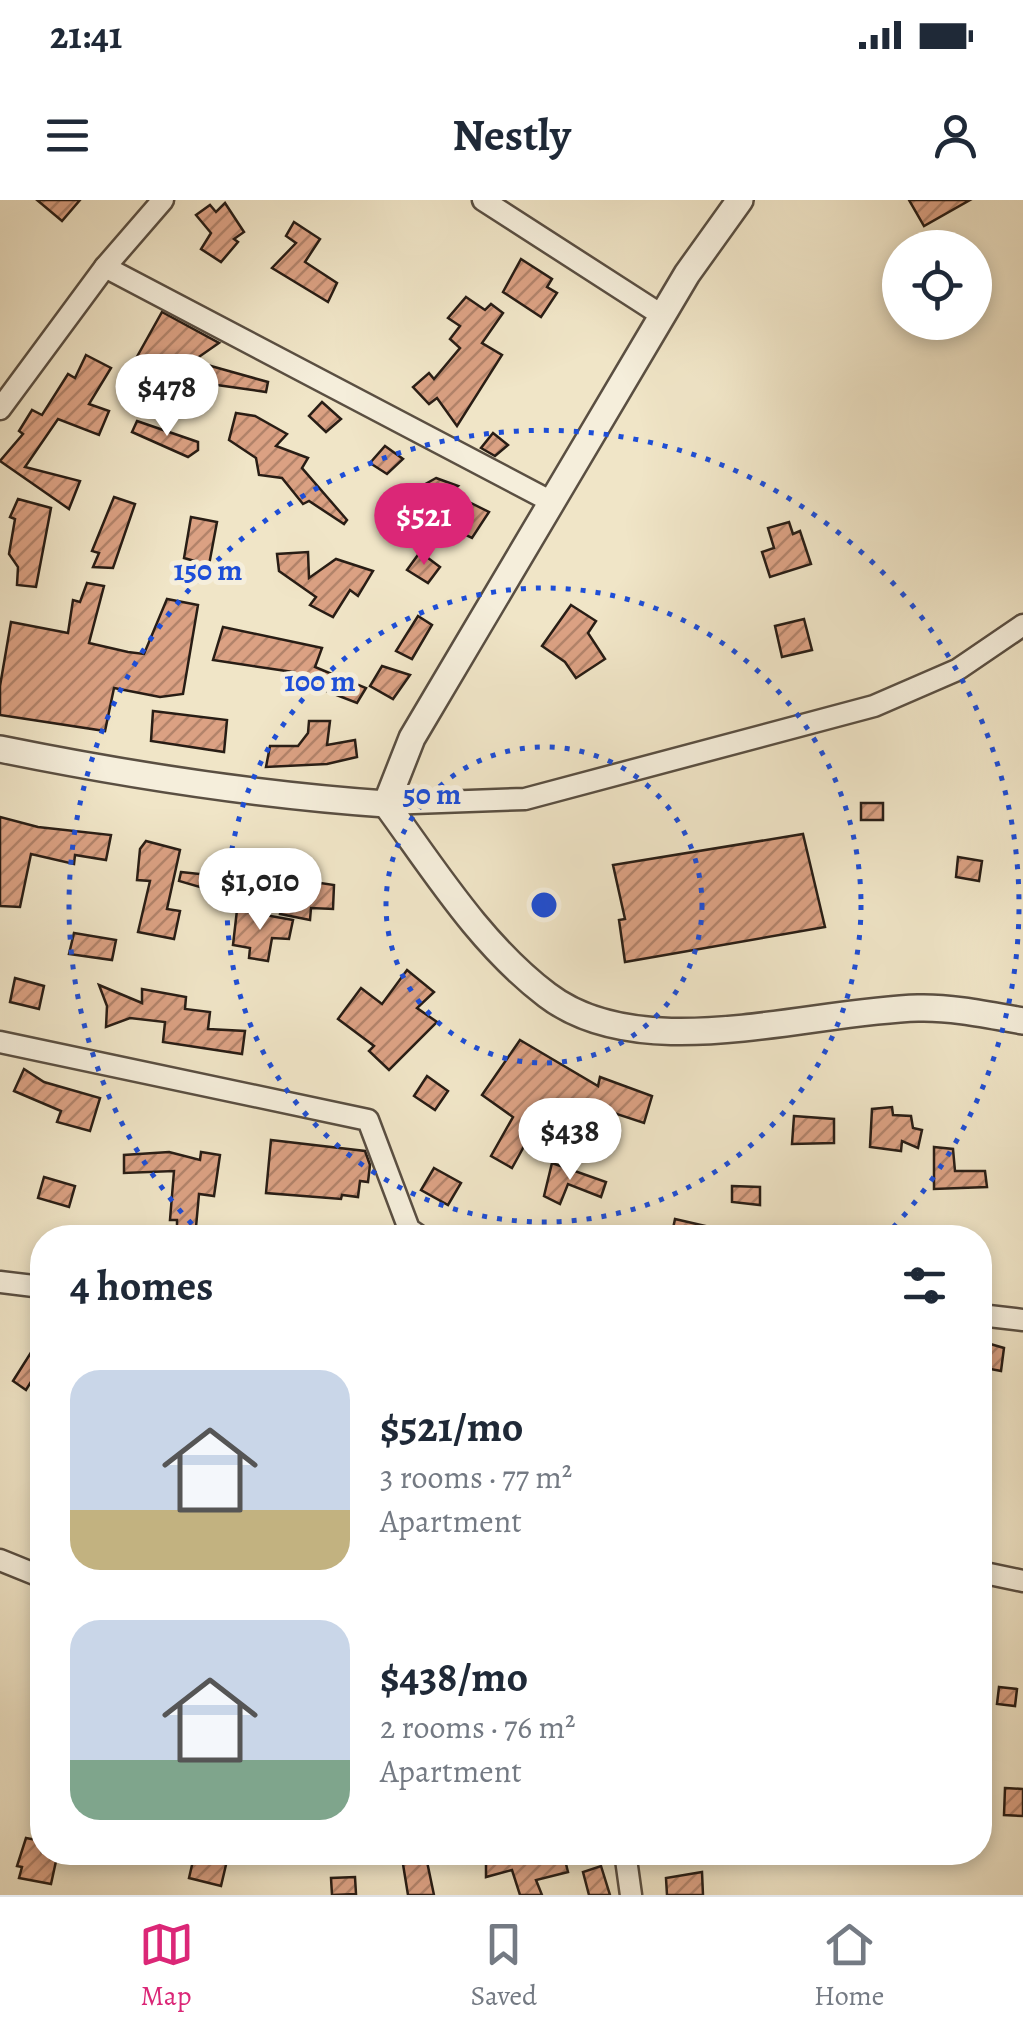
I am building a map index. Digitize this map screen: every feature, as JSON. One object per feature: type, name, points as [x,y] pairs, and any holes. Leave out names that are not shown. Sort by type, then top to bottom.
[{"type":"street","points":[[0,409],[105,268],[163,200]]},
{"type":"street","points":[[483,200],[662,316]]},
{"type":"street","points":[[386,804],[412,738],[662,316],[740,200]]},
{"type":"street","points":[[105,268],[552,502]]},
{"type":"street","points":[[0,748],[265,794],[386,804],[525,799],[874,706],[958,670],[1023,625]]},
{"type":"street","points":[[386,804],[482,934],[549,997],[618,1028],[686,1030],[920,1008],[1023,1021]]},
{"type":"street","points":[[0,1042],[368,1120],[408,1225]]},
{"type":"street","points":[[0,1282],[30,1286]]},
{"type":"street","points":[[992,1316],[1023,1320]]},
{"type":"street","points":[[0,1560],[30,1572]]},
{"type":"street","points":[[992,1575],[1023,1581]]},
{"type":"street","points":[[627,1865],[631,1895]]},
{"type":"building","points":[[37,200],[80,200],[62,221]]},
{"type":"building","points":[[909,200],[970,200],[924,226]]},
{"type":"building","points":[[225,203],[244,232],[234,239],[238,242],[221,262],[201,249],[211,233],[196,215],[210,205],[216,212]]},
{"type":"building","points":[[294,222],[320,239],[305,262],[337,283],[328,302],[272,268],[296,243],[286,236]]},
{"type":"building","points":[[521,259],[552,279],[547,287],[557,293],[541,317],[503,292]]},
{"type":"building","points":[[466,297],[485,310],[491,304],[503,313],[482,343],[502,355],[457,426],[437,398],[429,404],[413,387],[429,373],[434,379],[460,348],[450,339],[460,326],[448,318]]},
{"type":"building","points":[[162,312],[219,343],[193,361],[268,382],[266,392],[217,385],[181,366],[164,397],[145,384],[148,377],[129,371]]},
{"type":"building","points":[[86,355],[111,368],[89,404],[109,411],[99,435],[58,419],[25,467],[80,481],[69,509],[0,461],[23,434],[19,431],[32,410],[42,415],[68,374],[75,378]]},
{"type":"building","points":[[322,402],[341,419],[326,432],[309,416]]},
{"type":"building","points":[[236,413],[255,416],[287,434],[276,446],[308,458],[302,468],[347,520],[344,524],[309,501],[303,504],[282,478],[259,475],[256,458],[229,440]]},
{"type":"building","points":[[137,421],[198,442],[198,450],[188,457],[132,432]]},
{"type":"building","points":[[493,433],[508,445],[495,456],[481,448]]},
{"type":"building","points":[[385,446],[403,459],[387,474],[370,463]]},
{"type":"building","points":[[436,478],[458,486],[432,508],[413,491]]},
{"type":"building","points":[[114,497],[135,504],[113,568],[93,567],[99,553],[92,551]]},
{"type":"building","points":[[18,499],[51,508],[36,587],[17,585],[18,567],[9,554],[15,519],[10,517]]},
{"type":"building","points":[[469,502],[489,512],[472,538],[451,528]]},
{"type":"building","points":[[191,517],[217,522],[209,565],[184,558]]},
{"type":"building","points":[[789,522],[793,534],[800,531],[811,564],[770,577],[762,552],[774,548],[768,528]]},
{"type":"building","points":[[308,552],[309,578],[336,559],[373,571],[358,596],[350,590],[333,617],[310,605],[316,597],[279,571],[277,554]]},
{"type":"building","points":[[420,552],[440,567],[428,583],[407,570]]},
{"type":"building","points":[[87,583],[104,586],[89,643],[128,652],[144,654],[167,599],[198,605],[183,694],[160,697],[114,688],[105,731],[0,715],[0,686],[11,622],[68,633],[73,600],[80,602]]},
{"type":"building","points":[[571,605],[596,621],[588,633],[605,659],[576,678],[565,662],[542,646]]},
{"type":"building","points":[[418,616],[432,625],[412,659],[396,651]]},
{"type":"building","points":[[804,619],[812,650],[782,657],[775,626]]},
{"type":"building","points":[[223,627],[322,648],[315,667],[366,688],[357,703],[290,677],[293,672],[213,660]]},
{"type":"building","points":[[382,666],[410,675],[393,699],[370,686]]},
{"type":"building","points":[[153,711],[227,720],[224,752],[151,741]]},
{"type":"building","points":[[309,721],[330,721],[327,745],[355,740],[357,757],[327,764],[266,767],[270,746],[298,746],[308,733]]},
{"type":"building","points":[[861,803],[883,803],[883,820],[861,820]]},
{"type":"building","points":[[0,817],[38,827],[111,835],[106,860],[75,855],[74,864],[31,854],[20,907],[0,906]]},
{"type":"building","points":[[803,834],[825,927],[625,962],[619,920],[625,919],[613,865]]},
{"type":"building","points":[[146,841],[180,850],[167,909],[180,911],[174,939],[138,932],[150,881],[137,880],[140,849]]},
{"type":"building","points":[[958,857],[982,861],[979,881],[956,877]]},
{"type":"building","points":[[181,872],[237,878],[234,897],[179,881]]},
{"type":"building","points":[[287,878],[334,885],[333,909],[311,908],[310,920],[280,914]]},
{"type":"building","points":[[237,910],[293,920],[289,939],[272,938],[268,961],[249,958],[250,948],[233,945]]},
{"type":"building","points":[[74,933],[116,940],[112,960],[69,954]]},
{"type":"building","points":[[407,970],[434,992],[417,1008],[437,1022],[389,1070],[369,1051],[374,1046],[338,1019],[361,988],[382,1004]]},
{"type":"building","points":[[15,978],[44,986],[39,1009],[10,1002]]},
{"type":"building","points":[[99,985],[142,1003],[142,989],[186,997],[185,1009],[210,1012],[208,1029],[245,1031],[242,1054],[163,1042],[165,1022],[130,1018],[106,1027],[107,1006]]},
{"type":"building","points":[[520,1040],[598,1086],[600,1077],[652,1096],[644,1123],[614,1113],[610,1125],[576,1110],[545,1153],[527,1141],[512,1168],[491,1156],[513,1117],[482,1095]]},
{"type":"building","points":[[24,1069],[44,1082],[100,1098],[90,1131],[57,1122],[61,1111],[14,1091]]},
{"type":"building","points":[[427,1076],[448,1091],[435,1110],[414,1096]]},
{"type":"building","points":[[892,1107],[893,1115],[911,1116],[913,1128],[922,1130],[918,1148],[902,1141],[901,1151],[870,1147],[872,1109]]},
{"type":"building","points":[[794,1116],[834,1119],[834,1143],[792,1144]]},
{"type":"building","points":[[271,1140],[365,1151],[370,1165],[368,1182],[360,1181],[358,1197],[342,1195],[341,1199],[266,1193]]},
{"type":"building","points":[[934,1147],[953,1149],[955,1171],[985,1171],[987,1187],[934,1189]]},
{"type":"building","points":[[169,1152],[200,1160],[201,1152],[220,1155],[214,1196],[199,1194],[196,1225],[177,1225],[177,1220],[170,1220],[174,1171],[124,1173],[124,1155]]},
{"type":"building","points":[[552,1163],[606,1182],[601,1197],[568,1184],[560,1204],[544,1196]]},
{"type":"building","points":[[434,1168],[461,1183],[448,1205],[421,1190]]},
{"type":"building","points":[[44,1177],[75,1186],[69,1207],[38,1198]]},
{"type":"building","points":[[732,1186],[760,1187],[760,1205],[732,1202]]},
{"type":"building","points":[[675,1219],[701,1225],[674,1225]]},
{"type":"building","points":[[992,1344],[1004,1348],[1001,1371],[992,1369]]},
{"type":"building","points":[[30,1354],[30,1384],[26,1390],[13,1381]]},
{"type":"building","points":[[999,1687],[1017,1689],[1015,1706],[997,1704]]},
{"type":"building","points":[[1005,1788],[1023,1789],[1023,1816],[1004,1815]]},
{"type":"building","points":[[26,1838],[30,1839],[30,1865],[55,1865],[51,1884],[19,1878],[22,1867],[17,1866]]},
{"type":"building","points":[[192,1865],[226,1865],[221,1886],[189,1878]]},
{"type":"building","points":[[403,1865],[428,1865],[434,1895],[408,1895]]},
{"type":"building","points":[[486,1865],[566,1865],[568,1872],[536,1880],[542,1895],[520,1895],[512,1870],[486,1877]]},
{"type":"building","points":[[601,1866],[610,1895],[589,1895],[583,1872]]},
{"type":"building","points":[[702,1872],[703,1895],[667,1895],[666,1878]]},
{"type":"building","points":[[355,1877],[356,1894],[332,1895],[331,1878]]}]
